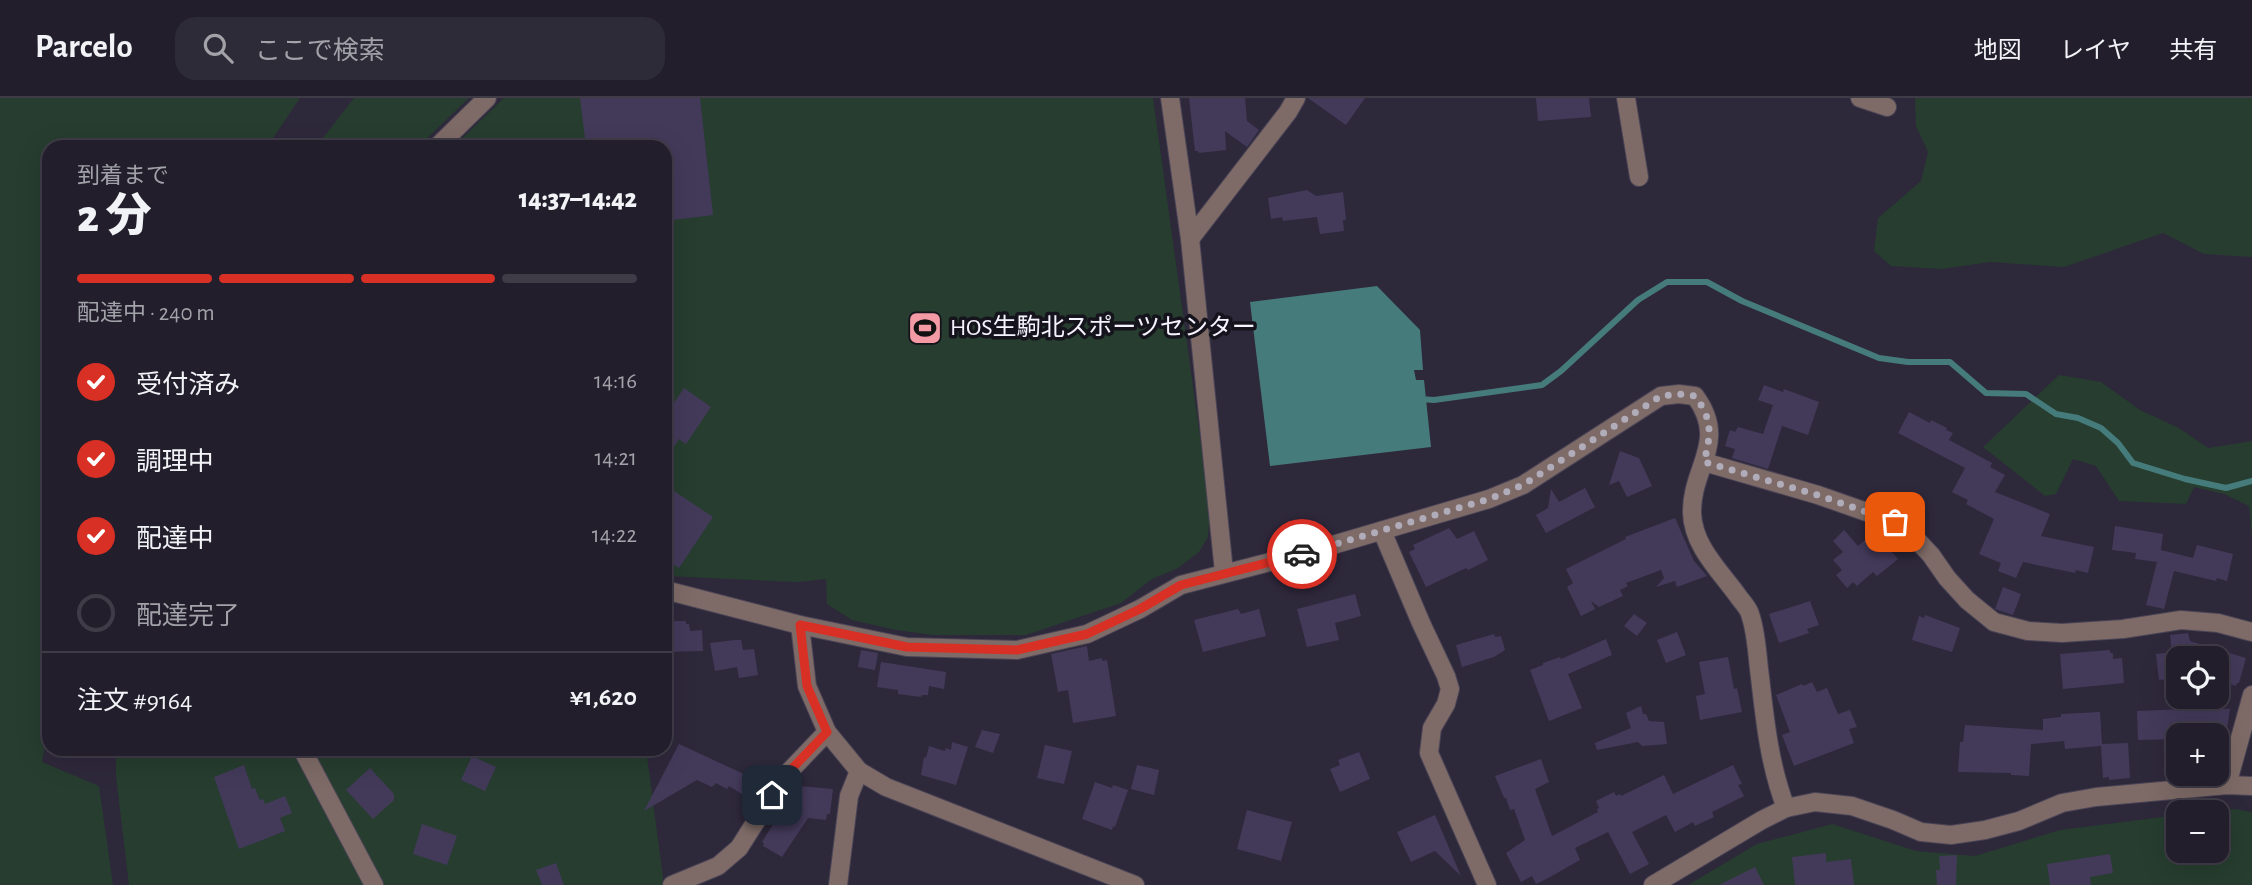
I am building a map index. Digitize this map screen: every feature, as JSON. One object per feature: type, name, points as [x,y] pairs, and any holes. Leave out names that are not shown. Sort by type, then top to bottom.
[{"type":"street","points":[[444,140],[488,98]]},
{"type":"street","points":[[1170,98],[1190,239],[1224,572]]},
{"type":"street","points":[[1190,239],[1296,98]]},
{"type":"street","points":[[1626,98],[1639,177]]},
{"type":"street","points":[[1860,98],[1887,107]]},
{"type":"street","points":[[672,592],[800,625],[907,647],[1017,650],[1087,634],[1140,609],[1181,585],[1224,572],[1257,566],[1489,499],[1523,485],[1661,396],[1695,396],[1705,410],[1709,424],[1709,440],[1695,489],[1692,515],[1699,544],[1749,611],[1756,639],[1775,780],[1786,808]]},
{"type":"street","points":[[1704,462],[1818,495],[1895,522],[1931,555],[1967,600],[1994,622],[2028,631],[2062,632],[2123,629],[2181,620],[2218,623],[2252,632]]},
{"type":"street","points":[[1382,531],[1450,689],[1446,704],[1432,728],[1429,753],[1487,885]]},
{"type":"street","points":[[800,625],[807,686],[827,732],[859,771],[886,787],[1135,885]]},
{"type":"street","points":[[2229,778],[2252,695]]},
{"type":"street","points":[[672,885],[718,866],[739,848],[784,777],[827,732]]},
{"type":"street","points":[[306,756],[374,885]]},
{"type":"street","points":[[838,885],[849,796],[859,771]]},
{"type":"street","points":[[2229,785],[2252,786]]},
{"type":"street","points":[[1653,885],[1762,820],[1786,808],[1815,802],[1852,806],[1921,832],[1951,835],[2018,821],[2062,803],[2096,797],[2216,786]]},
{"type":"shaded area","points":[[0,98],[300,98],[272,140],[42,140],[42,762],[99,786],[113,885],[0,885]]},
{"type":"shaded area","points":[[354,98],[469,98],[425,140],[321,140]]},
{"type":"shaded area","name":"HOS生駒北スポーツセンター","points":[[504,98],[1153,98],[1210,509],[1208,537],[1199,552],[1178,568],[1152,579],[1121,603],[1026,635],[933,635],[852,620],[827,604],[826,579],[798,582],[672,576],[672,140],[460,140]]},
{"type":"shaded area","points":[[1915,98],[2252,98],[2252,257],[2204,254],[2163,233],[2064,267],[1990,262],[1942,269],[1891,266],[1874,251],[1878,218],[1921,181],[1928,152],[1916,126]]},
{"type":"shaded area","points":[[1377,286],[1420,330],[1423,370],[1414,370],[1416,380],[1424,380],[1431,447],[1270,466],[1250,302]]},
{"type":"shaded area","points":[[2059,375],[2101,382],[2140,410],[2179,428],[2208,448],[2252,441],[2252,537],[2249,506],[2224,494],[2194,487],[2186,504],[2119,501],[2096,466],[2073,459],[2056,494],[2045,496],[1983,447]]},
{"type":"shaded area","points":[[116,756],[647,756],[664,885],[129,885]]},
{"type":"shaded area","points":[[2229,810],[2252,812],[2252,885],[1688,885],[1757,844],[1832,824],[1916,851],[1975,856],[2060,830],[2166,817],[2166,863],[2229,863]]},
{"type":"building","points":[[580,98],[700,98],[713,215],[672,220],[672,140],[585,140]]},
{"type":"building","points":[[1189,98],[1245,98],[1247,121],[1259,130],[1247,147],[1225,131],[1226,150],[1199,153],[1195,151]]},
{"type":"building","points":[[1308,98],[1365,98],[1346,125]]},
{"type":"building","points":[[1536,98],[1589,98],[1591,117],[1538,121]]},
{"type":"building","points":[[1307,190],[1316,196],[1343,192],[1346,220],[1343,220],[1344,231],[1320,234],[1317,217],[1283,221],[1282,217],[1271,219],[1268,198]]},
{"type":"building","points":[[1764,385],[1819,402],[1808,435],[1782,426],[1768,469],[1732,458],[1735,449],[1725,446],[1730,430],[1735,432],[1738,427],[1763,434],[1773,405],[1758,400]]},
{"type":"building","points":[[684,388],[711,407],[686,444],[679,439],[672,450],[672,406]]},
{"type":"building","points":[[1909,412],[1947,428],[1946,430],[1953,433],[1949,440],[1992,463],[1990,467],[2005,475],[1995,492],[2050,514],[2041,536],[2094,547],[2088,573],[2076,570],[2075,573],[2023,562],[2016,578],[1998,571],[2001,563],[1979,554],[1994,519],[1966,504],[1968,500],[1952,492],[1965,468],[1898,433]]},
{"type":"building","points":[[1620,451],[1639,458],[1652,486],[1627,497],[1619,481],[1609,485]]},
{"type":"building","points":[[1585,488],[1595,507],[1546,533],[1536,515],[1548,508],[1551,489],[1559,502]]},
{"type":"building","points":[[672,490],[713,517],[679,568],[672,564]]},
{"type":"building","points":[[1675,518],[1694,561],[1707,576],[1677,587],[1675,581],[1656,587],[1664,578],[1661,570],[1626,583],[1628,586],[1620,590],[1623,596],[1599,607],[1591,601],[1595,609],[1581,616],[1567,587],[1573,583],[1566,569],[1626,539],[1625,537]]},
{"type":"building","points":[[2115,526],[2163,534],[2161,550],[2193,558],[2197,545],[2233,554],[2227,581],[2174,571],[2164,609],[2146,605],[2157,562],[2135,559],[2136,553],[2112,550]]},
{"type":"building","points":[[1449,528],[1457,539],[1474,531],[1488,560],[1426,587],[1409,552],[1415,549],[1413,545]]},
{"type":"building","points":[[1844,530],[1858,546],[1866,539],[1871,544],[1880,538],[1898,559],[1877,576],[1873,572],[1857,586],[1853,582],[1847,588],[1836,575],[1842,570],[1833,560],[1843,552],[1833,541]]},
{"type":"building","points":[[2003,587],[2021,594],[2013,615],[1995,609]]},
{"type":"building","points":[[1355,594],[1361,616],[1335,623],[1339,640],[1307,647],[1297,609]]},
{"type":"building","points":[[1810,601],[1819,625],[1807,629],[1809,633],[1779,643],[1769,614]]},
{"type":"building","points":[[1238,609],[1241,614],[1259,609],[1266,636],[1203,652],[1194,620]]},
{"type":"building","points":[[1634,614],[1647,623],[1637,636],[1624,626]]},
{"type":"building","points":[[1925,615],[1960,628],[1952,652],[1912,640],[1919,616],[1924,618]]},
{"type":"building","points":[[672,621],[686,621],[690,631],[702,630],[703,651],[672,652]]},
{"type":"building","points":[[1677,632],[1686,655],[1666,663],[1657,640]]},
{"type":"building","points":[[2188,633],[2190,641],[2206,646],[2171,646],[2170,635]]},
{"type":"building","points":[[1494,634],[1495,637],[1501,636],[1505,650],[1494,657],[1462,667],[1456,645]]},
{"type":"building","points":[[1606,639],[1612,655],[1568,674],[1582,708],[1549,721],[1530,670]]},
{"type":"building","points":[[741,640],[743,650],[754,649],[758,675],[739,678],[737,667],[715,671],[710,643]]},
{"type":"building","points":[[1087,646],[1089,661],[1102,658],[1102,661],[1107,660],[1116,716],[1073,723],[1068,690],[1058,692],[1051,654]]},
{"type":"building","points":[[861,650],[878,653],[875,670],[858,667]]},
{"type":"building","points":[[2110,650],[2113,659],[2122,658],[2124,683],[2063,689],[2060,654]]},
{"type":"building","points":[[2166,653],[2166,679],[2159,680],[2156,654]]},
{"type":"building","points":[[2229,653],[2246,658],[2236,686],[2229,684]]},
{"type":"building","points":[[1728,657],[1742,712],[1700,720],[1696,696],[1705,694],[1699,662]]},
{"type":"building","points":[[881,662],[946,672],[944,689],[929,686],[928,695],[921,697],[898,694],[898,690],[877,687]]},
{"type":"building","points":[[1812,682],[1817,692],[1827,688],[1838,714],[1850,710],[1857,727],[1849,729],[1854,743],[1794,766],[1782,735],[1790,732],[1776,695]]},
{"type":"building","points":[[1641,706],[1649,721],[1664,722],[1667,744],[1642,746],[1638,742],[1597,750],[1595,743],[1631,728],[1626,713]]},
{"type":"building","points":[[2230,709],[2228,723],[2166,723],[2166,739],[2138,740],[2137,711]]},
{"type":"building","points":[[2100,712],[2102,744],[2128,743],[2130,778],[2103,778],[2101,746],[2065,749],[2064,741],[2031,744],[2029,776],[1958,772],[1960,742],[1963,742],[1965,725],[2043,730],[2043,719],[2061,717],[2061,714]]},
{"type":"building","points":[[982,730],[1000,734],[993,753],[975,747]]},
{"type":"building","points":[[952,742],[968,747],[956,785],[921,775],[929,746],[951,750]]},
{"type":"building","points":[[679,744],[761,784],[751,800],[729,786],[727,789],[716,783],[712,787],[697,780],[644,811]]},
{"type":"building","points":[[1045,745],[1072,751],[1064,784],[1037,778]]},
{"type":"building","points":[[1359,752],[1370,779],[1340,792],[1330,769],[1340,765],[1338,760]]},
{"type":"building","points":[[472,756],[496,767],[485,791],[461,780]]},
{"type":"building","points":[[1541,759],[1549,782],[1535,789],[1552,836],[1598,812],[1596,801],[1614,792],[1616,796],[1621,796],[1664,775],[1673,794],[1733,765],[1742,784],[1738,785],[1744,796],[1712,812],[1714,817],[1695,826],[1693,822],[1675,832],[1666,815],[1632,832],[1649,864],[1630,874],[1608,832],[1575,848],[1580,860],[1536,884],[1532,876],[1521,882],[1506,853],[1525,840],[1514,809],[1510,810],[1495,776]]},
{"type":"building","points":[[244,765],[252,789],[255,788],[260,800],[263,799],[265,804],[285,796],[292,813],[280,818],[285,831],[239,849],[214,777]]},
{"type":"building","points":[[1137,765],[1159,770],[1154,795],[1131,789]]},
{"type":"building","points":[[370,768],[394,794],[394,800],[373,819],[346,790]]},
{"type":"building","points":[[1095,782],[1128,790],[1112,830],[1082,819]]},
{"type":"building","points":[[799,786],[833,789],[830,814],[827,814],[826,820],[808,818],[782,857],[763,846],[762,842],[782,810],[795,818]]},
{"type":"building","points":[[1247,810],[1292,822],[1281,861],[1237,849]]},
{"type":"building","points":[[1435,815],[1461,876],[1435,851],[1411,862],[1397,832]]},
{"type":"building","points":[[422,824],[457,836],[447,865],[413,854]]},
{"type":"building","points":[[1826,853],[1826,862],[1851,859],[1854,885],[1795,885],[1792,857]]},
{"type":"building","points":[[2110,854],[2113,873],[2090,877],[2091,885],[2050,885],[2047,864]]},
{"type":"building","points":[[1957,855],[1956,885],[1937,885],[1939,856]]},
{"type":"building","points":[[556,863],[564,885],[542,885],[536,870]]},
{"type":"building","points":[[1755,867],[1764,885],[1719,885]]},
{"type":"waterway","points":[[1419,399],[1434,400],[1542,385],[1561,371],[1638,300],[1667,282],[1707,282],[1742,301],[1879,358],[1908,362],[1950,362],[1986,393],[2026,394],[2056,414],[2078,418],[2101,428],[2118,443],[2133,463],[2226,488],[2252,481]]},
{"type":"way so far","points":[[1302,554],[1489,499],[1523,485],[1661,396],[1679,394],[1695,396],[1705,410],[1709,424],[1709,440],[1704,462],[1818,495],[1895,522]]},
{"type":"place","name":"HOS生駒北スポーツセンター","points":[[925,328]]},
{"type":"route","points":[[772,795],[784,777],[827,732],[807,686],[800,625],[907,647],[1017,650],[1087,634],[1140,609],[1181,585],[1302,554]]}]
